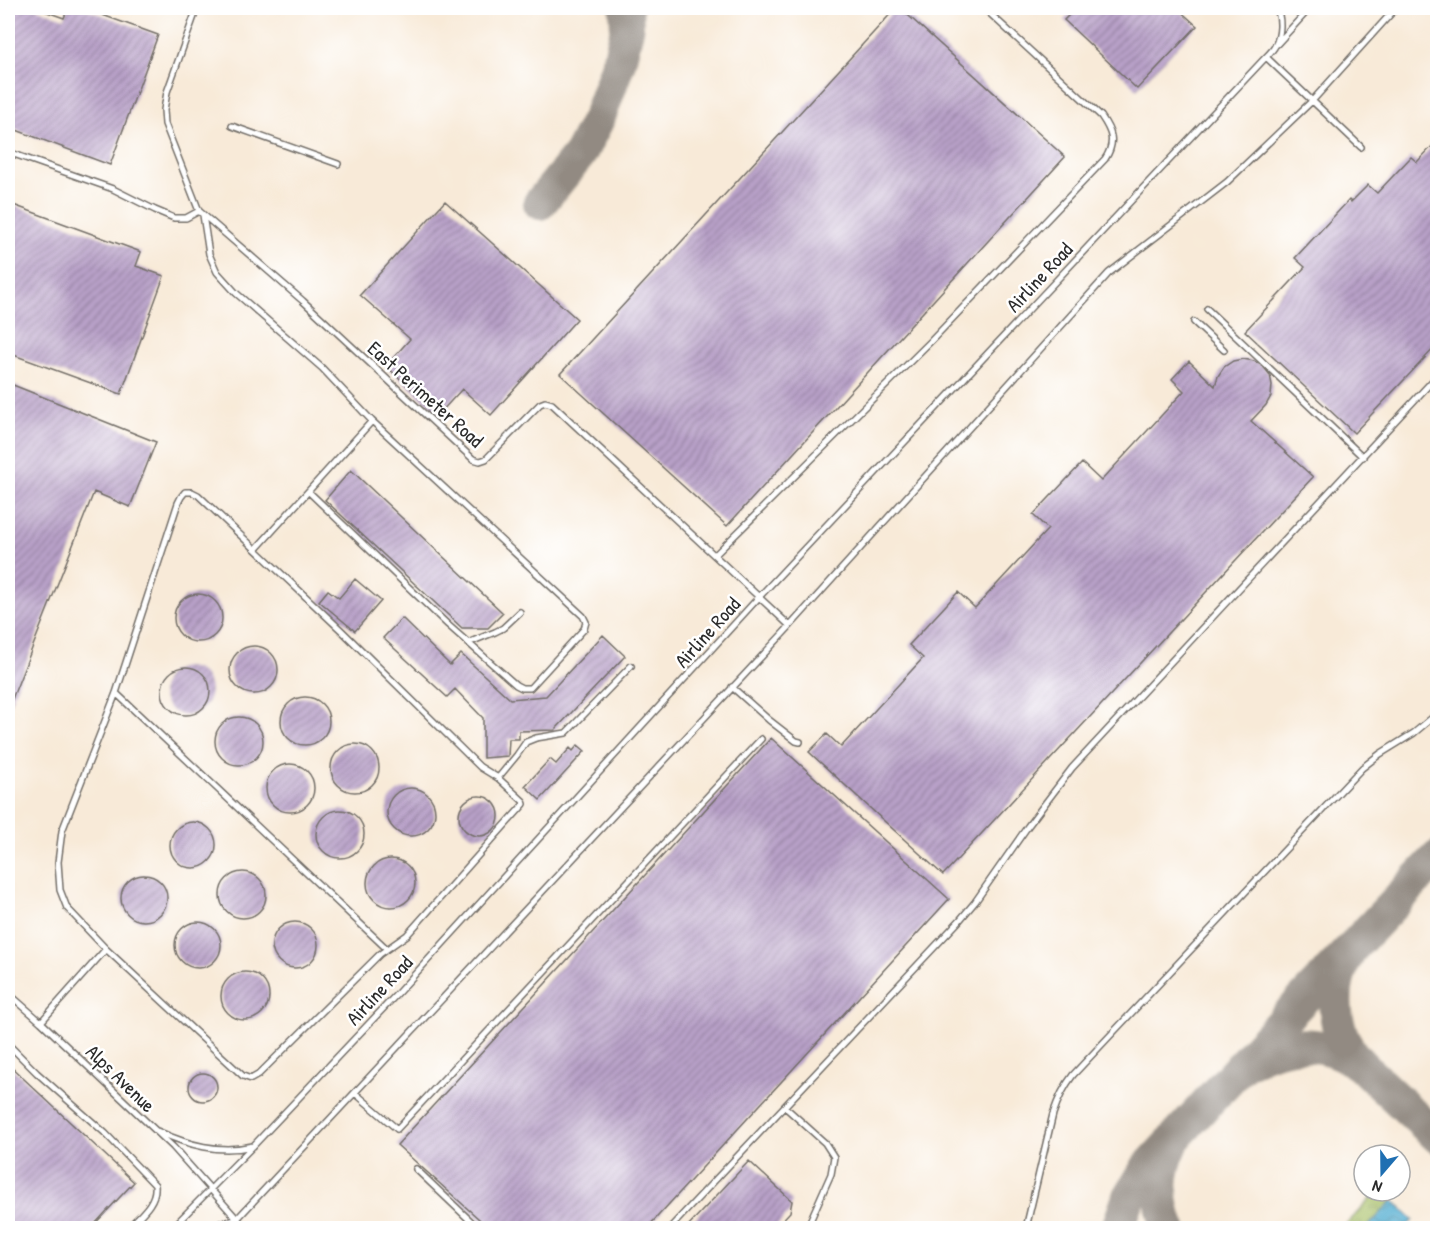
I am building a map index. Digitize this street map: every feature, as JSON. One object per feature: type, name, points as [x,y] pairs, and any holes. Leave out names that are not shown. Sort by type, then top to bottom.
[{"type":"lane","name":"East Perimeter Road","points":[[197,8],[167,92],[164,110],[165,124],[201,213],[303,301],[473,459],[480,461],[486,459],[540,404],[546,402],[552,404],[790,626]]},
{"type":"lane","points":[[715,555],[931,341],[1105,159],[1112,148],[1110,129],[1101,116],[984,8]]},
{"type":"lane","points":[[1275,46],[1280,29],[1280,14],[1276,8]]},
{"type":"lane","name":"Airline Road","points":[[172,1228],[396,995],[760,596],[1310,8]]},
{"type":"lane","points":[[206,1228],[236,1220],[790,626],[1109,273],[1227,182],[1313,100],[1396,8]]},
{"type":"lane","points":[[1266,57],[1361,147]]},
{"type":"lane","points":[[232,126],[338,164]]},
{"type":"lane","points":[[8,152],[113,189],[174,218],[186,218],[201,213],[209,254],[217,272],[236,293],[322,368],[372,421],[583,616],[586,622],[584,629],[530,688],[522,688],[468,642],[309,492]]},
{"type":"lane","points":[[1207,309],[1363,457]]},
{"type":"lane","points":[[1194,322],[1224,350]]},
{"type":"lane","points":[[670,1228],[786,1107],[975,902],[1072,768],[1437,375]]},
{"type":"lane","points":[[256,549],[372,421]]},
{"type":"lane","points":[[185,492],[198,495],[256,549],[480,767],[498,778],[523,801],[524,806],[407,935],[380,954],[258,1075],[251,1079],[243,1076],[106,949],[67,908],[60,890],[58,862],[62,831],[116,693],[181,497],[185,492]]},
{"type":"lane","points":[[468,642],[503,628],[520,612]]},
{"type":"lane","points":[[498,778],[526,742],[566,733],[631,666]]},
{"type":"lane","points":[[732,687],[769,720],[800,742]]},
{"type":"lane","points":[[116,693],[387,949]]},
{"type":"lane","points":[[1026,1228],[1053,1114],[1058,1098],[1072,1075],[1362,768],[1414,733],[1437,713]]},
{"type":"lane","points":[[355,1093],[397,1129],[761,739]]},
{"type":"lane","points":[[40,1022],[106,949]]},
{"type":"lane","name":"Alps Avenue","points":[[8,993],[173,1147],[245,1228]]},
{"type":"lane","points":[[8,1044],[105,1134],[155,1185],[156,1192],[153,1201],[128,1228]]},
{"type":"lane","points":[[786,1107],[825,1143],[834,1157],[831,1174],[807,1228]]},
{"type":"lane","points":[[153,1129],[207,1148],[230,1149],[254,1145]]},
{"type":"lane","points":[[416,1169],[478,1228]]},
{"type":"green space","points":[[1366,1203],[1390,1203],[1367,1228],[1343,1228]]},
{"type":"water","points":[[1390,1203],[1396,1203],[1413,1220],[1405,1228],[1367,1228]]},
{"type":"building","points":[[8,8],[36,8],[64,18],[68,8],[83,8],[158,35],[110,165],[8,127]]},
{"type":"building","points":[[896,8],[900,8],[1065,157],[727,526],[560,374]]},
{"type":"building","points":[[1076,8],[1177,8],[1197,26],[1137,89],[1064,20]]},
{"type":"building","points":[[1438,140],[1438,344],[1354,433],[1245,331],[1305,267],[1295,258],[1349,200],[1351,202],[1368,185],[1377,193],[1411,157],[1417,162]]},
{"type":"building","points":[[445,201],[577,319],[491,415],[462,389],[439,414],[386,366],[410,339],[360,295]]},
{"type":"building","points":[[8,203],[141,252],[136,266],[164,276],[121,394],[8,353]]},
{"type":"building","points":[[1243,359],[1263,366],[1270,375],[1272,385],[1271,396],[1266,405],[1251,421],[1313,477],[943,875],[809,752],[827,734],[841,747],[923,658],[909,645],[958,592],[975,608],[1048,529],[1033,515],[1082,463],[1101,481],[1184,391],[1172,379],[1189,361],[1215,386],[1224,367],[1233,361]]},
{"type":"building","points":[[8,383],[156,442],[130,507],[94,492],[8,709]]},
{"type":"building","points":[[351,470],[503,613],[488,628],[462,628],[325,500]]},
{"type":"building","points":[[355,579],[381,601],[355,631],[319,601],[328,590],[339,598]]},
{"type":"building","points":[[198,594],[215,601],[222,618],[215,635],[198,642],[181,635],[174,618],[181,601]]},
{"type":"building","points":[[402,618],[450,665],[461,654],[510,699],[546,696],[603,635],[625,656],[555,730],[519,731],[519,739],[509,739],[508,756],[483,758],[483,718],[455,689],[447,697],[383,638]]},
{"type":"building","points":[[254,646],[271,653],[278,670],[271,687],[254,694],[237,687],[230,670],[237,653]]},
{"type":"building","points":[[186,667],[203,674],[210,691],[203,708],[186,715],[169,708],[162,691],[169,674]]},
{"type":"building","points":[[305,697],[322,704],[329,721],[322,738],[305,745],[288,738],[281,721],[288,704]]},
{"type":"building","points":[[239,717],[256,724],[263,741],[256,758],[239,765],[222,758],[215,741],[222,724]]},
{"type":"building","points":[[771,738],[949,899],[647,1228],[489,1228],[397,1145]]},
{"type":"building","points":[[355,744],[372,751],[379,768],[372,785],[355,792],[338,785],[331,768],[338,751]]},
{"type":"building","points":[[578,745],[585,751],[540,800],[525,786],[550,759],[556,764],[570,748],[573,751]]},
{"type":"building","points":[[290,764],[307,771],[314,788],[307,805],[290,812],[273,805],[266,788],[273,771]]},
{"type":"building","points":[[411,788],[428,795],[435,812],[428,829],[411,836],[394,829],[387,812],[394,795]]},
{"type":"building","points":[[479,796],[493,802],[499,816],[493,830],[479,836],[465,830],[459,816],[465,802]]},
{"type":"building","points":[[340,810],[357,817],[364,834],[357,851],[340,858],[323,851],[316,834],[323,817]]},
{"type":"building","points":[[193,822],[209,829],[216,845],[209,861],[193,868],[177,861],[170,845],[177,829]]},
{"type":"building","points":[[391,859],[408,866],[415,883],[408,900],[391,907],[374,900],[367,883],[374,866]]},
{"type":"building","points":[[243,872],[259,879],[266,895],[259,911],[243,918],[227,911],[220,895],[227,879]]},
{"type":"building","points":[[144,875],[160,882],[167,898],[160,914],[144,921],[128,914],[121,898],[128,882]]},
{"type":"building","points":[[198,922],[214,929],[221,945],[214,961],[198,968],[182,961],[175,945],[182,929]]},
{"type":"building","points":[[295,922],[311,929],[318,945],[311,961],[295,968],[279,961],[272,945],[279,929]]},
{"type":"building","points":[[245,972],[262,979],[269,996],[262,1013],[245,1020],[228,1013],[221,996],[228,979]]},
{"type":"building","points":[[8,1064],[134,1182],[91,1228],[8,1228]]},
{"type":"building","points":[[203,1073],[213,1077],[217,1087],[213,1097],[203,1101],[193,1097],[189,1087],[193,1077]]},
{"type":"building","points":[[749,1161],[792,1201],[790,1212],[775,1228],[686,1228]]},
{"type":"taxiway","points":[[540,203],[580,154],[599,117],[619,62],[627,29],[626,8]]},
{"type":"taxiway","points":[[1118,1228],[1128,1200],[1147,1168],[1438,857]]},
{"type":"taxiway","points":[[1347,956],[1336,992],[1337,1018],[1345,1042],[1351,1053],[1366,1070],[1438,1137]]},
{"type":"taxiway","points":[[1250,1061],[1272,1051],[1307,1045],[1330,1049],[1345,1055],[1363,1067]]},
{"type":"taxiway","points":[[1169,1228],[1165,1218],[1161,1186],[1164,1165],[1172,1144]]}]
